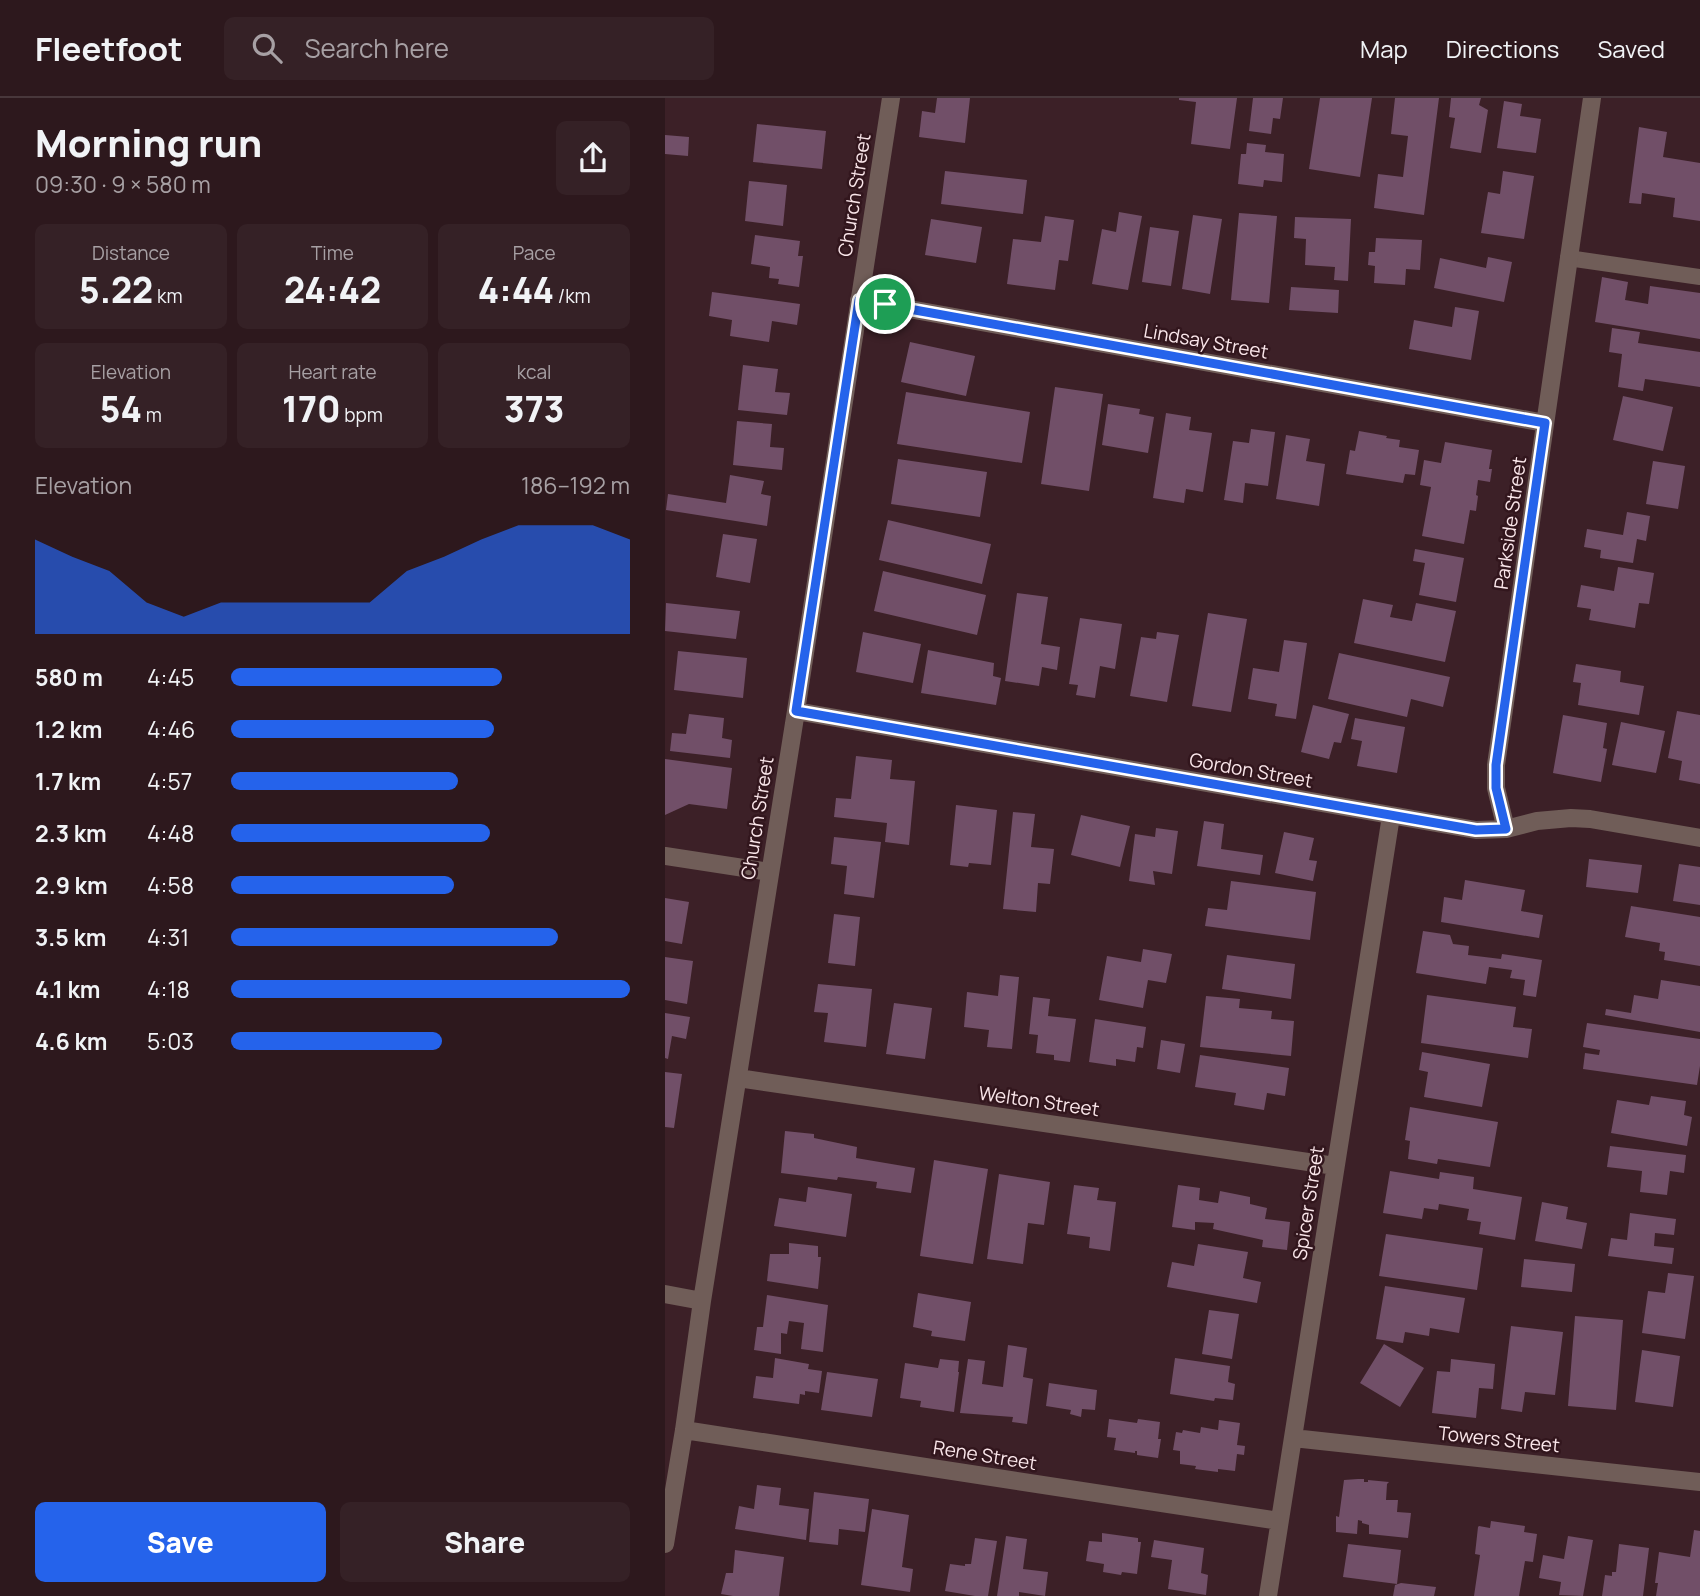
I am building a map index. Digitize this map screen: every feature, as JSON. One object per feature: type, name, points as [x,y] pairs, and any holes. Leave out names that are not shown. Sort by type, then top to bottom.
[{"type":"street","name":"Church Street","points":[[665,1544],[891,98]]},
{"type":"street","name":"Parkside Street","points":[[1506,829],[1496,788],[1496,765],[1592,98]]},
{"type":"street","name":"Lindsay Street","points":[[859,300],[1545,423]]},
{"type":"street","name":"Gordon Street","points":[[796,711],[1476,830],[1506,829],[1537,821],[1571,818],[1700,838]]},
{"type":"street","name":"Spicer Street","points":[[1268,1596],[1391,816]]},
{"type":"street","points":[[665,856],[769,872]]},
{"type":"street","name":"Welton Street","points":[[738,1078],[1335,1166]]},
{"type":"street","points":[[665,1294],[702,1301]]},
{"type":"street","name":"Rene Street","points":[[684,1430],[1279,1521]]},
{"type":"street","name":"Towers Street","points":[[1293,1438],[1700,1482]]},
{"type":"lane","points":[[1568,258],[1700,276]]},
{"type":"building","points":[[937,98],[970,98],[965,143],[919,137],[922,111],[935,113]]},
{"type":"building","points":[[1179,98],[1237,98],[1230,149],[1191,144],[1196,102]]},
{"type":"building","points":[[1253,98],[1283,98],[1280,119],[1273,118],[1271,134],[1249,131]]},
{"type":"building","points":[[1320,98],[1372,98],[1360,177],[1309,169]]},
{"type":"building","points":[[1395,98],[1439,98],[1424,215],[1374,208],[1378,174],[1403,177],[1408,136],[1391,134]]},
{"type":"building","points":[[1451,98],[1481,98],[1479,105],[1488,110],[1481,153],[1450,148],[1455,118],[1449,117]]},
{"type":"building","points":[[1504,101],[1522,104],[1520,116],[1541,119],[1536,153],[1497,148]]},
{"type":"building","points":[[757,124],[826,131],[822,169],[753,162]]},
{"type":"building","points":[[1639,127],[1667,132],[1663,157],[1700,163],[1700,221],[1673,217],[1675,198],[1642,193],[1641,204],[1629,203]]},
{"type":"building","points":[[665,135],[689,137],[688,156],[665,154]]},
{"type":"building","points":[[1247,143],[1266,145],[1265,152],[1284,154],[1282,182],[1264,180],[1263,187],[1238,184],[1241,154],[1246,154]]},
{"type":"building","points":[[945,171],[1027,180],[1023,214],[941,204]]},
{"type":"building","points":[[1503,171],[1534,176],[1524,239],[1481,233],[1488,192],[1500,194]]},
{"type":"building","points":[[749,181],[787,185],[783,226],[745,221]]},
{"type":"building","points":[[1119,212],[1142,216],[1128,290],[1092,284],[1102,229],[1116,232]]},
{"type":"building","points":[[1239,213],[1277,216],[1269,303],[1231,300]]},
{"type":"building","points":[[1193,215],[1222,219],[1210,294],[1182,289]]},
{"type":"building","points":[[1045,216],[1074,220],[1068,261],[1059,260],[1055,290],[1007,284],[1013,239],[1041,242]]},
{"type":"building","points":[[1295,217],[1351,219],[1348,281],[1334,280],[1335,267],[1305,265],[1306,239],[1294,238]]},
{"type":"building","points":[[931,219],[982,227],[976,263],[925,255]]},
{"type":"building","points":[[1150,227],[1179,231],[1171,286],[1142,282]]},
{"type":"building","points":[[755,235],[800,241],[798,256],[803,256],[799,287],[778,284],[779,279],[769,278],[770,267],[751,264]]},
{"type":"building","points":[[1376,238],[1422,240],[1420,270],[1406,269],[1405,285],[1374,283],[1375,266],[1368,265],[1369,252],[1375,252]]},
{"type":"building","points":[[1488,257],[1512,262],[1504,302],[1434,288],[1440,258],[1486,268]]},
{"type":"building","points":[[1602,277],[1628,282],[1625,300],[1648,304],[1650,286],[1700,293],[1700,339],[1595,322]]},
{"type":"building","points":[[1291,287],[1339,290],[1338,313],[1289,310]]},
{"type":"building","points":[[712,292],[800,304],[797,325],[772,321],[769,342],[730,336],[732,320],[709,316]]},
{"type":"building","points":[[1455,307],[1479,311],[1471,360],[1409,349],[1414,320],[1452,327]]},
{"type":"building","points":[[1612,328],[1640,332],[1638,343],[1700,352],[1700,387],[1645,379],[1643,391],[1618,387],[1622,354],[1609,352]]},
{"type":"building","points":[[910,342],[975,356],[966,396],[901,382]]},
{"type":"building","points":[[743,365],[778,369],[775,392],[790,393],[787,415],[738,410]]},
{"type":"building","points":[[1055,387],[1103,394],[1089,491],[1041,484]]},
{"type":"building","points":[[906,392],[1030,412],[1022,463],[897,444]]},
{"type":"building","points":[[1623,396],[1673,407],[1663,451],[1613,440]]},
{"type":"building","points":[[1108,404],[1140,409],[1139,414],[1154,417],[1148,453],[1102,445]]},
{"type":"building","points":[[1166,413],[1191,417],[1189,430],[1212,433],[1203,492],[1186,489],[1184,503],[1153,498]]},
{"type":"building","points":[[737,421],[772,424],[770,447],[784,448],[782,470],[733,465]]},
{"type":"building","points":[[1251,429],[1275,432],[1268,486],[1245,483],[1243,503],[1224,500],[1233,441],[1249,443]]},
{"type":"building","points":[[1359,431],[1400,440],[1399,447],[1419,450],[1415,475],[1405,474],[1403,483],[1346,474],[1350,450],[1355,451]]},
{"type":"building","points":[[1286,435],[1310,439],[1306,461],[1325,464],[1319,506],[1276,499]]},
{"type":"building","points":[[1445,442],[1492,450],[1490,482],[1478,480],[1476,511],[1470,510],[1464,544],[1422,536],[1431,487],[1420,485],[1424,460],[1441,463]]},
{"type":"building","points":[[898,459],[987,472],[980,517],[891,504]]},
{"type":"building","points":[[1653,461],[1685,466],[1678,509],[1646,504]]},
{"type":"building","points":[[730,475],[764,481],[761,494],[771,496],[767,526],[666,510],[668,494],[726,503]]},
{"type":"building","points":[[1627,512],[1650,516],[1646,541],[1637,539],[1633,563],[1600,558],[1601,550],[1584,547],[1587,529],[1623,535]]},
{"type":"building","points":[[888,520],[991,544],[982,584],[879,560]]},
{"type":"building","points":[[723,534],[757,539],[750,583],[716,577]]},
{"type":"building","points":[[1415,549],[1464,558],[1456,602],[1419,595],[1425,563],[1413,561]]},
{"type":"building","points":[[1618,567],[1654,573],[1649,604],[1639,603],[1635,628],[1589,620],[1591,609],[1577,607],[1581,585],[1614,591]]},
{"type":"building","points":[[883,571],[986,595],[977,635],[874,611]]},
{"type":"building","points":[[1017,593],[1048,597],[1041,644],[1060,647],[1057,670],[1042,667],[1039,686],[1005,681]]},
{"type":"building","points":[[1363,599],[1393,605],[1390,617],[1412,621],[1416,603],[1456,611],[1445,662],[1354,643]]},
{"type":"building","points":[[666,603],[740,611],[736,639],[665,631]]},
{"type":"building","points":[[1208,613],[1247,619],[1231,712],[1192,706]]},
{"type":"building","points":[[1080,618],[1122,624],[1115,669],[1100,666],[1095,698],[1076,695],[1078,685],[1069,684]]},
{"type":"building","points":[[863,632],[921,644],[913,683],[856,672]]},
{"type":"building","points":[[1157,632],[1179,635],[1167,702],[1130,696],[1141,637],[1156,639]]},
{"type":"building","points":[[1284,640],[1307,643],[1296,719],[1275,716],[1277,704],[1248,699],[1253,668],[1279,672]]},
{"type":"building","points":[[928,650],[994,663],[993,676],[1001,678],[996,705],[921,693]]},
{"type":"building","points":[[678,651],[747,658],[743,698],[674,690]]},
{"type":"building","points":[[1339,653],[1450,677],[1443,707],[1411,699],[1407,717],[1328,699]]},
{"type":"building","points":[[1576,664],[1621,671],[1620,682],[1644,686],[1639,715],[1578,705],[1581,683],[1573,682]]},
{"type":"building","points":[[1313,705],[1349,714],[1341,743],[1334,742],[1329,759],[1301,752]]},
{"type":"building","points":[[1677,711],[1700,715],[1700,784],[1679,780],[1682,761],[1668,758]]},
{"type":"building","points":[[689,714],[724,718],[722,738],[732,740],[730,758],[670,751],[672,733],[686,734]]},
{"type":"building","points":[[1563,715],[1607,723],[1603,748],[1607,749],[1601,782],[1553,773]]},
{"type":"building","points":[[1355,718],[1405,727],[1397,773],[1357,766],[1362,741],[1351,739]]},
{"type":"building","points":[[1621,722],[1665,731],[1656,773],[1612,765]]},
{"type":"building","points":[[856,756],[892,760],[890,779],[915,781],[909,845],[885,842],[887,823],[834,817],[836,798],[851,799]]},
{"type":"building","points":[[665,759],[732,768],[727,809],[689,804],[665,815]]},
{"type":"building","points":[[956,805],[997,810],[991,865],[950,865]]},
{"type":"building","points":[[1013,812],[1035,814],[1031,847],[1054,849],[1050,884],[1038,883],[1036,912],[1003,909]]},
{"type":"building","points":[[1081,815],[1130,826],[1120,867],[1071,855]]},
{"type":"building","points":[[1204,821],[1224,824],[1221,849],[1263,855],[1260,875],[1197,866]]},
{"type":"building","points":[[1156,828],[1178,831],[1172,874],[1153,871],[1155,885],[1129,881],[1135,834],[1155,837]]},
{"type":"building","points":[[1284,832],[1314,838],[1309,860],[1317,861],[1313,881],[1275,873]]},
{"type":"building","points":[[834,837],[881,842],[874,898],[844,894],[847,866],[831,864]]},
{"type":"building","points":[[1589,859],[1642,865],[1638,893],[1586,887]]},
{"type":"building","points":[[1679,864],[1700,867],[1700,905],[1673,901]]},
{"type":"building","points":[[1465,880],[1525,890],[1521,911],[1543,915],[1539,938],[1441,922],[1444,897],[1462,900]]},
{"type":"building","points":[[1231,881],[1316,892],[1310,940],[1205,926],[1208,908],[1227,910]]},
{"type":"building","points":[[665,898],[689,902],[682,944],[665,941]]},
{"type":"building","points":[[1631,906],[1700,917],[1700,966],[1664,960],[1665,952],[1659,951],[1660,943],[1625,937]]},
{"type":"building","points":[[834,914],[860,917],[855,966],[828,963]]},
{"type":"building","points":[[1423,931],[1450,935],[1453,944],[1469,946],[1468,955],[1501,959],[1502,954],[1542,960],[1536,997],[1523,995],[1525,980],[1510,978],[1512,970],[1489,967],[1486,984],[1416,973]]},
{"type":"building","points":[[1143,949],[1172,954],[1166,983],[1148,980],[1143,1008],[1099,1000],[1107,956],[1141,962]]},
{"type":"building","points":[[1227,955],[1295,964],[1291,999],[1222,989]]},
{"type":"building","points":[[665,957],[693,961],[687,1004],[665,1000]]},
{"type":"building","points":[[1000,975],[1019,977],[1012,1049],[987,1047],[989,1030],[964,1027],[967,992],[998,996]]},
{"type":"building","points":[[1661,980],[1700,986],[1700,1032],[1605,1015],[1606,1009],[1631,1013],[1634,995],[1658,999]]},
{"type":"building","points":[[818,984],[872,989],[866,1047],[824,1042],[828,1013],[814,1012]]},
{"type":"building","points":[[1427,995],[1516,1007],[1513,1027],[1532,1029],[1528,1058],[1421,1043]]},
{"type":"building","points":[[1206,996],[1240,999],[1239,1008],[1272,1011],[1271,1019],[1294,1021],[1291,1056],[1200,1047]]},
{"type":"building","points":[[1033,997],[1050,999],[1048,1016],[1076,1019],[1070,1062],[1054,1060],[1054,1055],[1036,1053],[1038,1035],[1029,1034]]},
{"type":"building","points":[[894,1003],[932,1008],[925,1059],[886,1054]]},
{"type":"building","points":[[665,1013],[690,1017],[686,1039],[672,1036],[668,1059],[665,1058]]},
{"type":"building","points":[[1095,1019],[1146,1027],[1143,1048],[1137,1047],[1135,1062],[1116,1059],[1116,1066],[1089,1062]]},
{"type":"building","points":[[1587,1023],[1700,1039],[1697,1085],[1583,1069],[1585,1053],[1599,1055],[1600,1050],[1583,1047]]},
{"type":"building","points":[[1161,1040],[1185,1044],[1180,1073],[1157,1069]]},
{"type":"building","points":[[1422,1052],[1490,1064],[1482,1107],[1424,1097],[1428,1072],[1419,1070]]},
{"type":"building","points":[[1200,1055],[1289,1068],[1285,1096],[1267,1093],[1264,1110],[1234,1105],[1236,1093],[1195,1087]]},
{"type":"building","points":[[665,1072],[682,1074],[674,1128],[665,1127]]},
{"type":"building","points":[[1651,1096],[1686,1101],[1684,1115],[1692,1117],[1687,1146],[1611,1133],[1617,1100],[1649,1105]]},
{"type":"building","points":[[1410,1107],[1498,1122],[1490,1167],[1438,1159],[1437,1164],[1408,1159],[1410,1141],[1405,1140]]},
{"type":"building","points":[[785,1131],[814,1134],[814,1138],[857,1147],[856,1158],[915,1168],[911,1193],[876,1188],[877,1182],[781,1173]]},
{"type":"building","points":[[1610,1146],[1686,1155],[1684,1173],[1670,1171],[1667,1195],[1640,1192],[1642,1171],[1607,1167]]},
{"type":"building","points":[[934,1160],[988,1169],[973,1264],[920,1256]]},
{"type":"building","points":[[1390,1171],[1439,1179],[1440,1172],[1474,1177],[1473,1189],[1522,1197],[1515,1240],[1479,1234],[1481,1222],[1467,1220],[1469,1209],[1439,1204],[1438,1210],[1424,1208],[1422,1219],[1383,1213]]},
{"type":"building","points":[[999,1174],[1050,1182],[1044,1225],[1028,1223],[1023,1264],[987,1259]]},
{"type":"building","points":[[1074,1185],[1099,1188],[1097,1200],[1116,1202],[1110,1251],[1089,1248],[1090,1237],[1067,1234]]},
{"type":"building","points":[[1178,1185],[1200,1188],[1199,1200],[1218,1203],[1220,1191],[1250,1197],[1250,1204],[1267,1208],[1265,1219],[1290,1222],[1287,1250],[1262,1247],[1263,1240],[1213,1229],[1214,1223],[1195,1222],[1195,1230],[1172,1227]]},
{"type":"building","points":[[808,1187],[852,1194],[846,1237],[774,1226],[779,1198],[806,1202]]},
{"type":"building","points":[[1542,1202],[1568,1207],[1566,1219],[1587,1223],[1582,1249],[1535,1241]]},
{"type":"building","points":[[1630,1213],[1676,1219],[1674,1235],[1655,1233],[1654,1246],[1674,1248],[1672,1264],[1608,1256],[1611,1238],[1627,1240]]},
{"type":"building","points":[[1386,1234],[1483,1248],[1477,1290],[1379,1276]]},
{"type":"building","points":[[789,1243],[818,1246],[818,1257],[821,1257],[818,1289],[767,1281],[770,1254],[789,1254]]},
{"type":"building","points":[[1198,1244],[1248,1252],[1243,1278],[1261,1282],[1257,1303],[1167,1287],[1172,1262],[1194,1266]]},
{"type":"building","points":[[1524,1259],[1575,1264],[1572,1292],[1521,1287]]},
{"type":"building","points":[[1668,1273],[1694,1276],[1685,1339],[1642,1333],[1648,1291],[1665,1293]]},
{"type":"building","points":[[1385,1286],[1465,1298],[1459,1333],[1430,1328],[1429,1336],[1405,1332],[1403,1343],[1376,1339]]},
{"type":"building","points":[[918,1293],[971,1302],[965,1341],[931,1336],[932,1331],[913,1327]]},
{"type":"building","points":[[767,1295],[828,1305],[823,1352],[801,1349],[804,1323],[789,1321],[787,1334],[781,1333],[781,1354],[754,1350],[757,1327],[763,1327]]},
{"type":"building","points":[[1209,1310],[1239,1314],[1232,1359],[1202,1354]]},
{"type":"building","points":[[1575,1316],[1623,1320],[1616,1410],[1568,1406]]},
{"type":"building","points":[[1511,1326],[1563,1332],[1555,1395],[1525,1392],[1522,1412],[1501,1409]]},
{"type":"building","points":[[1384,1344],[1424,1368],[1400,1407],[1360,1383]]},
{"type":"building","points":[[1008,1345],[1027,1348],[1023,1377],[1033,1379],[1027,1424],[1012,1422],[1013,1417],[960,1413],[968,1359],[985,1361],[982,1384],[1003,1387]]},
{"type":"building","points":[[1642,1350],[1680,1356],[1673,1407],[1635,1402]]},
{"type":"building","points":[[775,1358],[809,1364],[808,1369],[822,1371],[819,1393],[805,1391],[805,1395],[800,1394],[799,1404],[753,1398],[756,1376],[773,1378]]},
{"type":"building","points":[[1175,1358],[1230,1366],[1228,1382],[1235,1384],[1233,1400],[1215,1398],[1214,1401],[1170,1394]]},
{"type":"building","points":[[940,1359],[959,1361],[954,1412],[920,1407],[921,1401],[900,1398],[905,1363],[938,1368]]},
{"type":"building","points":[[1451,1359],[1495,1364],[1493,1389],[1479,1388],[1476,1418],[1432,1413],[1437,1371],[1450,1372]]},
{"type":"building","points":[[827,1372],[878,1379],[872,1417],[821,1410]]},
{"type":"building","points":[[1049,1383],[1097,1390],[1095,1410],[1082,1409],[1081,1417],[1070,1414],[1071,1410],[1046,1406]]},
{"type":"building","points":[[1109,1419],[1137,1423],[1138,1419],[1160,1422],[1158,1458],[1137,1455],[1137,1451],[1114,1450],[1116,1438],[1107,1437]]},
{"type":"building","points":[[1219,1420],[1240,1423],[1237,1445],[1245,1446],[1244,1455],[1237,1454],[1235,1471],[1218,1469],[1218,1472],[1180,1464],[1180,1451],[1173,1450],[1176,1432],[1182,1433],[1183,1430],[1200,1433],[1201,1427],[1218,1430]]},
{"type":"building","points":[[1364,1479],[1364,1482],[1389,1482],[1386,1500],[1398,1500],[1397,1512],[1411,1513],[1408,1538],[1369,1534],[1369,1525],[1358,1520],[1357,1534],[1336,1532],[1336,1516],[1339,1517],[1344,1480]]},
{"type":"building","points":[[757,1485],[781,1488],[779,1505],[809,1509],[806,1540],[735,1529],[739,1506],[754,1509]]},
{"type":"building","points":[[814,1492],[869,1499],[865,1532],[839,1529],[838,1545],[809,1542]]},
{"type":"building","points":[[872,1509],[909,1515],[902,1567],[913,1569],[910,1592],[861,1585]]},
{"type":"building","points":[[1491,1521],[1525,1526],[1524,1532],[1537,1534],[1533,1562],[1525,1561],[1519,1596],[1474,1596],[1480,1555],[1475,1554],[1478,1527],[1490,1528]]},
{"type":"building","points":[[1694,1530],[1700,1531],[1700,1596],[1656,1596],[1659,1552],[1690,1557]]},
{"type":"building","points":[[1102,1533],[1138,1538],[1138,1542],[1141,1542],[1137,1574],[1103,1572],[1104,1564],[1086,1561],[1089,1541],[1102,1542]]},
{"type":"building","points":[[1006,1536],[1027,1539],[1023,1569],[1048,1572],[1045,1596],[1019,1592],[1019,1596],[997,1596]]},
{"type":"building","points":[[1568,1536],[1593,1540],[1583,1596],[1559,1595],[1561,1582],[1539,1578],[1543,1555],[1564,1559]]},
{"type":"building","points":[[975,1538],[997,1541],[988,1596],[945,1591],[950,1564],[971,1564]]},
{"type":"building","points":[[1154,1540],[1204,1548],[1201,1573],[1208,1575],[1206,1595],[1168,1589],[1172,1560],[1151,1557]]},
{"type":"building","points":[[1348,1544],[1401,1550],[1397,1584],[1343,1577]]},
{"type":"building","points":[[1619,1544],[1649,1548],[1643,1596],[1602,1596],[1605,1575],[1612,1576],[1612,1572],[1616,1572]]},
{"type":"building","points":[[735,1550],[784,1557],[779,1596],[721,1594],[726,1573],[733,1573]]},
{"type":"building","points":[[1401,1583],[1436,1587],[1434,1596],[1393,1596],[1395,1585]]},
{"type":"route","points":[[859,300],[885,304],[1545,423],[1496,765],[1498,802],[1506,829],[1476,830],[1391,816],[796,711],[859,300]]}]
